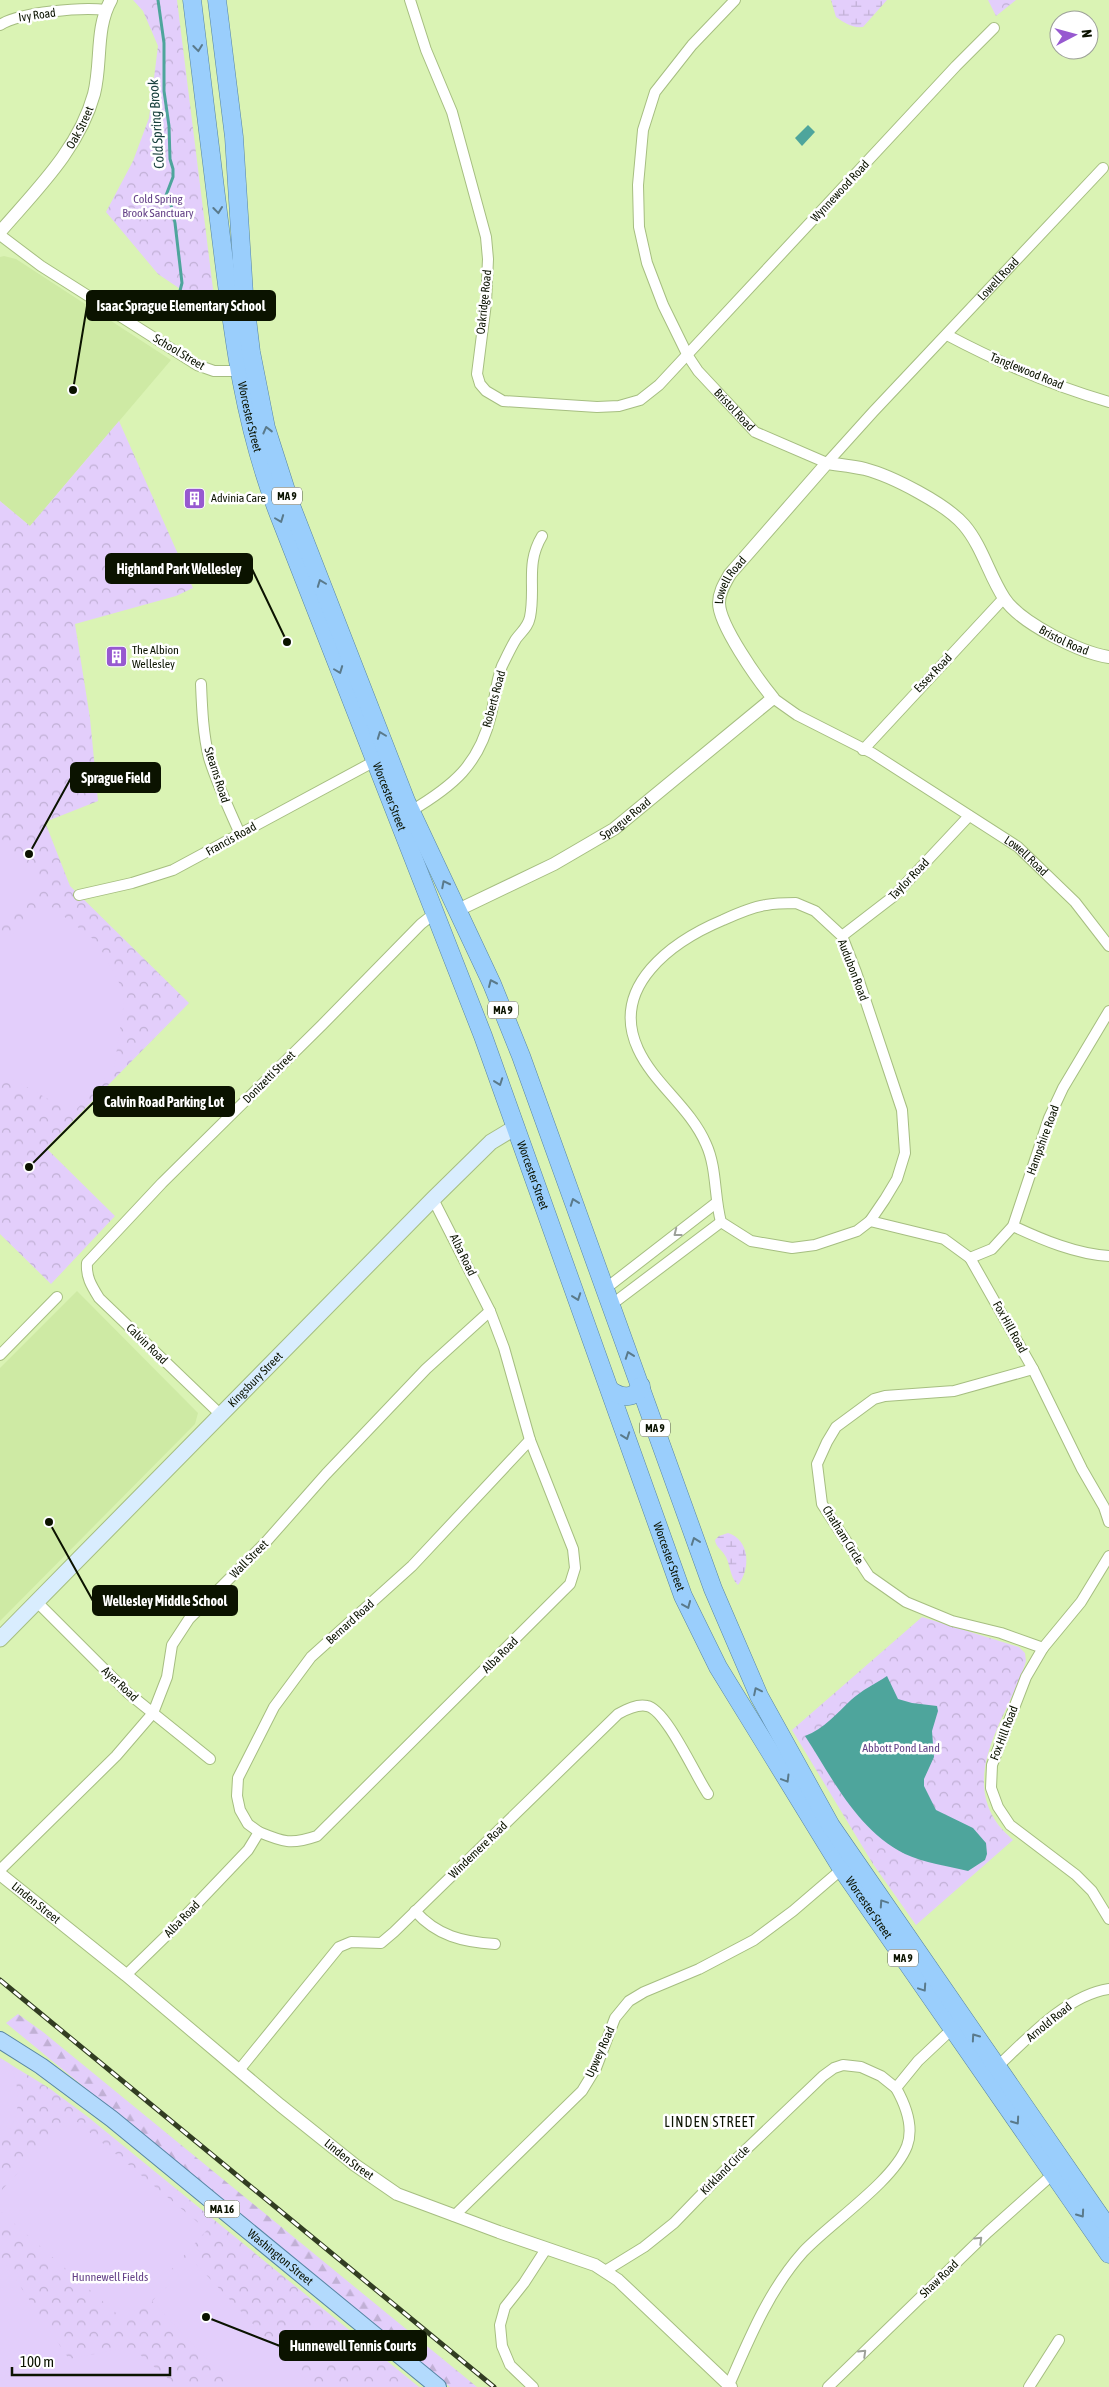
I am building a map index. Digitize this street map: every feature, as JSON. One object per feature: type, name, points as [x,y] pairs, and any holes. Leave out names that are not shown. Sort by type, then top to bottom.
[{"type":"highway","name":"Worcester Street","points":[[192,0],[238,371],[249,421],[271,494],[456,967],[516,1127],[677,1578],[699,1632],[732,1690],[842,1869],[951,2030],[1109,2254]]},
{"type":"highway","name":"Worcester Street","points":[[217,0],[234,138],[248,333],[264,419],[290,504],[411,811],[481,959],[544,1117],[720,1608],[772,1720],[831,1826],[1109,2229]]},
{"type":"highway","points":[[456,967],[466,960],[481,959]]},
{"type":"highway","points":[[610,1390],[619,1396],[628,1397],[635,1394],[641,1386]]},
{"type":"main road","name":"Kingsbury Street","points":[[0,1639],[433,1199],[491,1142],[516,1127]]},
{"type":"main road","name":"Washington Street","points":[[0,2040],[42,2066],[112,2119],[438,2387]]},
{"type":"street","name":"Oakridge Road","points":[[410,0],[426,50],[452,112],[486,237],[488,259],[486,302],[477,374],[480,384],[486,391],[503,401],[597,407],[619,406],[640,400],[688,356]]},
{"type":"street","name":"Bristol Road","points":[[735,0],[692,45],[655,92],[643,130],[638,185],[639,226],[646,264],[688,356],[698,371],[755,432],[827,463],[866,470],[938,504],[963,524],[980,549],[1004,598],[1012,608],[1076,648],[1109,657]]},
{"type":"street","name":"Ivy Road","points":[[0,24],[21,17],[108,5]]},
{"type":"street","name":"Oak Street","points":[[0,233],[51,172],[79,132],[94,93],[101,28],[108,5]]},
{"type":"street","name":"Wynnewood Road","points":[[688,356],[956,66],[994,28]]},
{"type":"street","name":"Lowell Road","points":[[1103,168],[873,412],[730,574],[720,593],[720,612],[757,679],[772,698],[798,715],[862,750],[872,753],[969,816],[999,833],[1040,866],[1075,902],[1109,946]]},
{"type":"street","name":"School Street","points":[[0,233],[41,266],[197,365],[214,371],[238,371]]},
{"type":"street","name":"Tanglewood Road","points":[[947,335],[971,348],[1041,378],[1109,402]]},
{"type":"street","name":"Roberts Road","points":[[411,811],[441,793],[462,775],[478,750],[491,717],[501,668],[516,639],[528,625],[532,608],[534,549],[542,536]]},
{"type":"street","name":"Essex Road","points":[[862,750],[1004,598]]},
{"type":"street","name":"Stearns Road","points":[[201,684],[209,756],[222,794],[240,834]]},
{"type":"street","name":"Sprague Road","points":[[458,910],[560,861],[614,829],[653,799],[723,737],[772,698]]},
{"type":"street","name":"Francis Road","points":[[79,895],[138,881],[173,870],[375,761]]},
{"type":"street","name":"Taylor Road","points":[[842,936],[894,896],[969,816]]},
{"type":"street","name":"Audubon Road","points":[[796,903],[815,911],[842,936],[902,1110],[905,1153],[897,1179],[870,1220],[857,1231],[837,1238],[792,1248],[751,1241],[720,1222],[716,1203],[713,1170],[706,1143],[693,1119],[655,1075],[638,1050],[632,1023],[632,1010],[637,991],[653,963],[686,938],[739,913],[765,905],[796,903]]},
{"type":"street","name":"Donizetti Street","points":[[86,1266],[92,1255],[162,1183],[322,1025],[420,924],[435,913]]},
{"type":"street","name":"Hampshire Road","points":[[970,1258],[992,1249],[1013,1226],[1049,1118],[1063,1088],[1109,1011]]},
{"type":"street","name":"Alba Road","points":[[126,1974],[166,1936],[248,1850],[259,1832],[284,1842],[300,1842],[317,1836],[570,1584],[575,1568],[573,1549],[530,1440],[504,1348],[490,1311],[433,1199]]},
{"type":"street","points":[[608,1297],[716,1203]]},
{"type":"street","name":"Fox Hill Road","points":[[870,1220],[944,1239],[970,1258],[1033,1369],[1109,1522]]},
{"type":"street","points":[[608,1297],[720,1222]]},
{"type":"street","points":[[1013,1226],[1038,1238],[1078,1251],[1109,1256]]},
{"type":"street","name":"Calvin Road","points":[[86,1266],[89,1282],[99,1298],[221,1415]]},
{"type":"street","points":[[0,1355],[57,1297]]},
{"type":"street","name":"Wall Street","points":[[0,1872],[116,1756],[153,1712],[167,1677],[172,1645],[189,1619],[265,1543],[326,1474],[426,1369],[490,1311]]},
{"type":"street","name":"Chatham Circle","points":[[1033,1369],[954,1391],[885,1396],[874,1399],[836,1427],[817,1464],[822,1504],[869,1576],[906,1602],[952,1621],[1001,1633],[1042,1648]]},
{"type":"street","name":"Bernard Road","points":[[259,1832],[248,1824],[240,1810],[237,1796],[238,1778],[274,1707],[311,1657],[412,1566],[530,1440]]},
{"type":"street","points":[[1097,1496],[1109,1504]]},
{"type":"street","name":"Fox Hill Road","points":[[1109,1556],[1080,1602],[1042,1648],[1026,1677],[992,1765],[991,1788],[998,1807],[1010,1825],[1076,1875],[1092,1891],[1109,1919]]},
{"type":"street","name":"Ayer Road","points":[[37,1602],[128,1693],[210,1759]]},
{"type":"street","name":"Windemere Road","points":[[240,2069],[339,1947],[351,1942],[381,1942],[618,1714],[628,1708],[647,1706],[656,1710],[677,1738],[695,1774],[708,1794]]},
{"type":"street","name":"Upwey Road","points":[[454,2216],[582,2091],[596,2068],[615,2018],[629,2001],[644,1992],[700,1969],[754,1940],[793,1911],[842,1869]]},
{"type":"street","name":"Linden Street","points":[[0,1872],[240,2069],[280,2106],[355,2165],[397,2194],[546,2249],[580,2259],[605,2271],[618,2280],[730,2386]]},
{"type":"street","points":[[415,1911],[424,1922],[442,1933],[476,1943],[495,1944]]},
{"type":"street","name":"Arnold Road","points":[[997,2067],[1033,2034],[1075,2001],[1095,1991],[1109,1989]]},
{"type":"street","points":[[730,2386],[752,2332],[771,2297],[803,2252],[896,2166],[907,2145],[909,2123],[905,2105],[896,2088],[918,2061],[951,2030]]},
{"type":"street","name":"Kirkland Circle","points":[[605,2271],[644,2247],[674,2223],[740,2154],[823,2076],[834,2068],[843,2065],[861,2067],[881,2076],[896,2088]]},
{"type":"street","name":"Shaw Road","points":[[828,2387],[988,2232],[1053,2174]]},
{"type":"street","points":[[533,2387],[510,2365],[502,2346],[500,2325],[505,2307],[524,2284],[546,2249]]},
{"type":"street","points":[[1029,2387],[1060,2340]]},
{"type":"shaded area","points":[[0,257],[16,259],[171,360],[30,526],[0,501]]},
{"type":"shaded area","points":[[77,1291],[198,1413],[195,1424],[0,1621],[0,1368]]},
{"type":"green space","name":"Cold Spring Brook Sanctuary","points":[[133,0],[177,0],[216,313],[158,274],[106,212],[133,161],[149,118],[158,46],[143,11]]},
{"type":"green space","points":[[831,0],[887,0],[863,27],[855,27],[836,17]]},
{"type":"green space","points":[[988,0],[1016,0],[996,16]]},
{"type":"green space","points":[[119,421],[193,588],[176,596],[75,624],[90,718],[98,801],[45,822],[70,886],[189,1003],[46,1148],[115,1216],[51,1284],[0,1234],[0,501],[30,526]]},
{"type":"green space","points":[[0,837],[36,875],[36,894],[0,926]]},
{"type":"green space","points":[[48,904],[97,942],[123,990],[124,1003],[114,1068],[73,1113],[0,1072],[0,945]]},
{"type":"green space","points":[[728,1533],[741,1542],[746,1556],[745,1571],[738,1585],[733,1578],[723,1552],[717,1546],[715,1540],[719,1536]]},
{"type":"green space","name":"Abbott Pond Land","points":[[922,1617],[1019,1647],[1025,1653],[1026,1661],[993,1739],[984,1780],[986,1800],[995,1820],[1013,1840],[916,1925],[873,1864],[792,1730]]},
{"type":"green space","points":[[18,2014],[43,2032],[477,2387],[450,2387],[6,2023]]},
{"type":"green space","name":"Hunnewell Fields","points":[[0,2058],[49,2088],[88,2117],[419,2387],[0,2387]]},
{"type":"green space","points":[[0,2058],[10,2064],[17,2085],[18,2105],[13,2123],[0,2143]]},
{"type":"green space","points":[[70,2116],[207,2230],[125,2321],[0,2211],[0,2192]]},
{"type":"green space","points":[[0,2256],[69,2359],[131,2347],[178,2387],[0,2387]]},
{"type":"green space","points":[[193,2261],[313,2387],[233,2387],[152,2301]]},
{"type":"water","points":[[808,125],[815,132],[802,146],[795,138]]},
{"type":"water","points":[[887,1676],[898,1699],[937,1706],[938,1711],[932,1731],[934,1757],[924,1779],[924,1786],[936,1810],[973,1828],[986,1843],[987,1854],[985,1860],[968,1871],[912,1857],[888,1844],[873,1831],[848,1802],[805,1736],[824,1725],[855,1696]]},
{"type":"waterway","name":"Cold Spring Brook","points":[[158,0],[164,43],[164,91],[169,126],[170,159],[173,169],[173,177],[165,198],[171,205],[175,223],[182,283],[177,302]]},
{"type":"railway","points":[[0,1980],[494,2387]]},
{"type":"place","name":"Isaac Sprague Elementary School","points":[[73,390]]},
{"type":"place","name":"Advinia Care","points":[[195,498]]},
{"type":"place","name":"Highland Park Wellesley","points":[[287,642]]},
{"type":"place","name":"The Albion Wellesley","points":[[116,657]]},
{"type":"place","name":"Sprague Field","points":[[29,854]]},
{"type":"place","name":"Calvin Road Parking Lot","points":[[29,1167]]},
{"type":"place","name":"Wellesley Middle School","points":[[49,1522]]},
{"type":"place","name":"Hunnewell Tennis Courts","points":[[206,2317]]},
{"type":"district","name":"LINDEN STREET","points":[[710,2122]]}]
